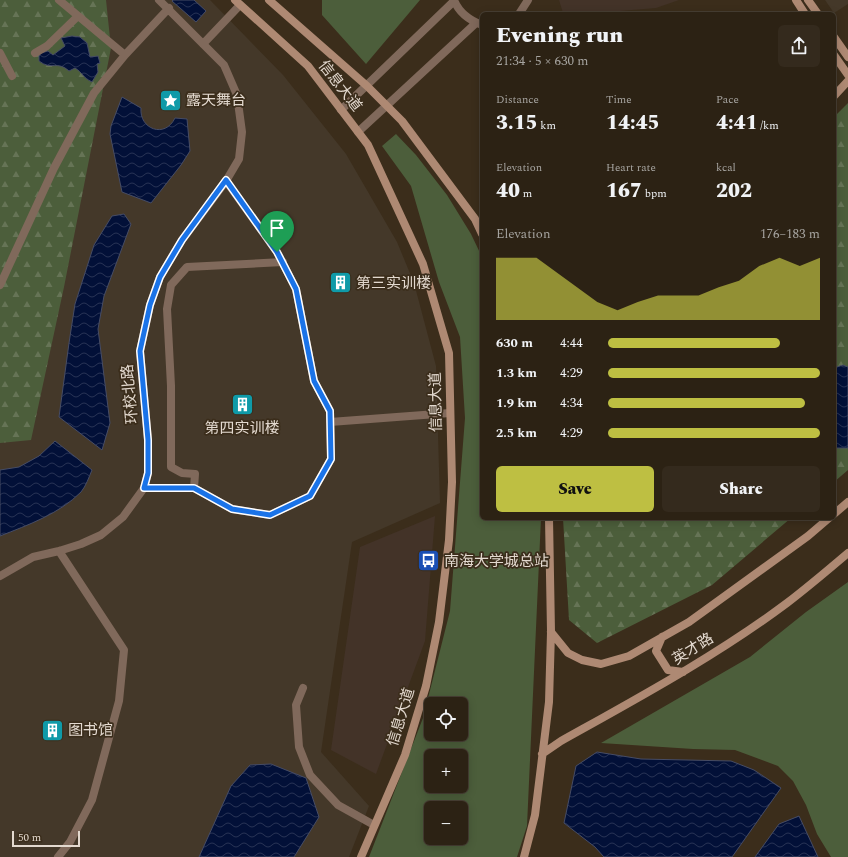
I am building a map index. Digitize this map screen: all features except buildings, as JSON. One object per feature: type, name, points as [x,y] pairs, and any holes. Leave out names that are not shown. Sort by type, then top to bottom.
[{"type":"main road","name":"信息大道","points":[[269,0],[367,86],[402,121],[475,219],[480,230]]},
{"type":"main road","points":[[796,0],[804,12]]},
{"type":"main road","points":[[808,0],[817,12]]},
{"type":"main road","name":"信息大道","points":[[238,3],[308,66],[368,145],[423,264],[449,353],[452,482],[449,540],[439,622],[426,686],[405,755],[361,857]]},
{"type":"main road","points":[[836,40],[848,57]]},
{"type":"main road","points":[[836,58],[848,75]]},
{"type":"main road","points":[[836,94],[848,82]]},
{"type":"main road","points":[[836,512],[848,502]]},
{"type":"main road","points":[[524,857],[535,815],[550,702],[551,632],[549,520]]},
{"type":"main road","points":[[551,632],[568,653],[582,660],[601,664],[629,656],[689,622],[808,536],[827,520]]},
{"type":"main road","name":"英才路","points":[[542,754],[561,741],[683,672],[787,603],[848,553]]},
{"type":"main road","points":[[662,637],[656,651],[663,664],[668,670],[683,672]]},
{"type":"street","points":[[59,0],[125,55]]},
{"type":"street","name":"环校北路","points":[[0,576],[33,557],[81,544],[101,535],[123,517],[144,488],[148,473],[148,440],[140,351],[150,305],[160,277],[182,240],[226,180],[239,159],[242,132],[236,95],[224,65],[169,8],[159,0]]},
{"type":"street","points":[[520,12],[528,0]]},
{"type":"street","points":[[341,110],[454,1],[461,13],[479,24],[358,132]]},
{"type":"street","points":[[203,44],[238,3]]},
{"type":"street","points":[[0,285],[54,168],[94,93],[125,55],[169,8]]},
{"type":"street","points":[[35,53],[47,46],[78,16]]},
{"type":"street","points":[[0,53],[12,76]]},
{"type":"street","points":[[144,488],[194,488],[232,509],[270,515],[310,496],[331,459],[330,411],[314,381],[296,289],[277,252],[226,180]]},
{"type":"street","points":[[194,488],[195,474],[182,473],[171,466],[171,386],[167,309],[171,285],[187,267],[283,262]]},
{"type":"street","points":[[330,422],[450,413]]},
{"type":"street","points":[[58,857],[70,842],[92,800],[119,701],[124,650],[59,551]]},
{"type":"street","points":[[302,688],[296,705],[299,747],[310,775],[338,805],[374,825]]},
{"type":"shaded area","points":[[0,0],[210,0],[283,75],[346,154],[397,242],[414,283],[436,366],[440,503],[352,542],[321,752],[369,806],[349,857],[0,857]]},
{"type":"shaded area","points":[[559,0],[679,0],[656,8],[608,12],[563,12]]},
{"type":"shaded area","points":[[825,0],[848,0],[848,4],[833,12]]},
{"type":"shaded area","name":"南海大学城总站","points":[[435,516],[425,641],[376,774],[331,750],[360,547]]},
{"type":"green space","points":[[0,0],[106,0],[111,48],[64,287],[31,440],[0,443]]},
{"type":"green space","points":[[322,0],[420,0],[366,64],[322,15]]},
{"type":"green space","points":[[848,103],[848,470],[836,480],[836,115]]},
{"type":"green space","points":[[396,134],[416,155],[447,195],[471,234],[480,253],[480,520],[541,520],[527,826],[517,857],[369,857],[424,714],[424,741],[468,741],[468,697],[428,697],[450,611],[465,418],[460,337],[439,282],[411,186],[382,146]]},
{"type":"green space","points":[[563,520],[789,520],[712,585],[597,643],[569,620]]},
{"type":"green space","points":[[848,582],[848,857],[831,857],[817,834],[806,805],[793,781],[778,766],[735,750],[601,743],[750,657],[806,612]]},
{"type":"water","points":[[194,0],[206,11],[196,22],[172,1]]},
{"type":"water","points":[[72,36],[80,37],[87,43],[90,57],[98,56],[100,63],[97,64],[98,72],[92,82],[75,68],[69,71],[61,66],[47,65],[39,61],[39,56],[41,53],[48,51],[53,55],[65,46],[61,38]]},
{"type":"water","points":[[122,97],[141,108],[141,115],[144,121],[148,126],[154,129],[159,130],[165,128],[171,124],[175,118],[187,119],[190,151],[181,165],[151,203],[122,192],[110,134],[111,126]]},
{"type":"water","points":[[124,214],[131,224],[104,296],[98,329],[110,423],[102,450],[59,417],[75,304],[94,245],[112,216]]},
{"type":"water","points":[[843,365],[848,367],[848,448],[836,448],[836,367]]},
{"type":"water","points":[[55,441],[92,470],[84,487],[72,500],[53,513],[0,536],[0,470],[19,467],[39,456]]},
{"type":"water","points":[[597,752],[641,759],[731,761],[754,770],[781,788],[732,857],[604,857],[595,847],[564,823],[576,766]]},
{"type":"water","points":[[271,764],[306,778],[319,817],[294,857],[199,857],[231,786],[250,765]]},
{"type":"water","points":[[799,816],[818,857],[755,857],[779,824]]},
{"type":"place","name":"露天舞台","points":[[170,100]]},
{"type":"place","name":"第三实训楼","points":[[341,283]]},
{"type":"place","name":"第四实训楼","points":[[242,405]]},
{"type":"place","name":"南海大学城总站","points":[[429,561]]},
{"type":"place","name":"图书馆","points":[[53,730]]},
{"type":"route","points":[[226,180],[277,252],[296,289],[314,381],[330,411],[331,459],[310,496],[270,515],[232,509],[194,488],[144,488],[148,473],[148,440],[140,351],[150,305],[160,277],[188,231],[226,180]]}]
